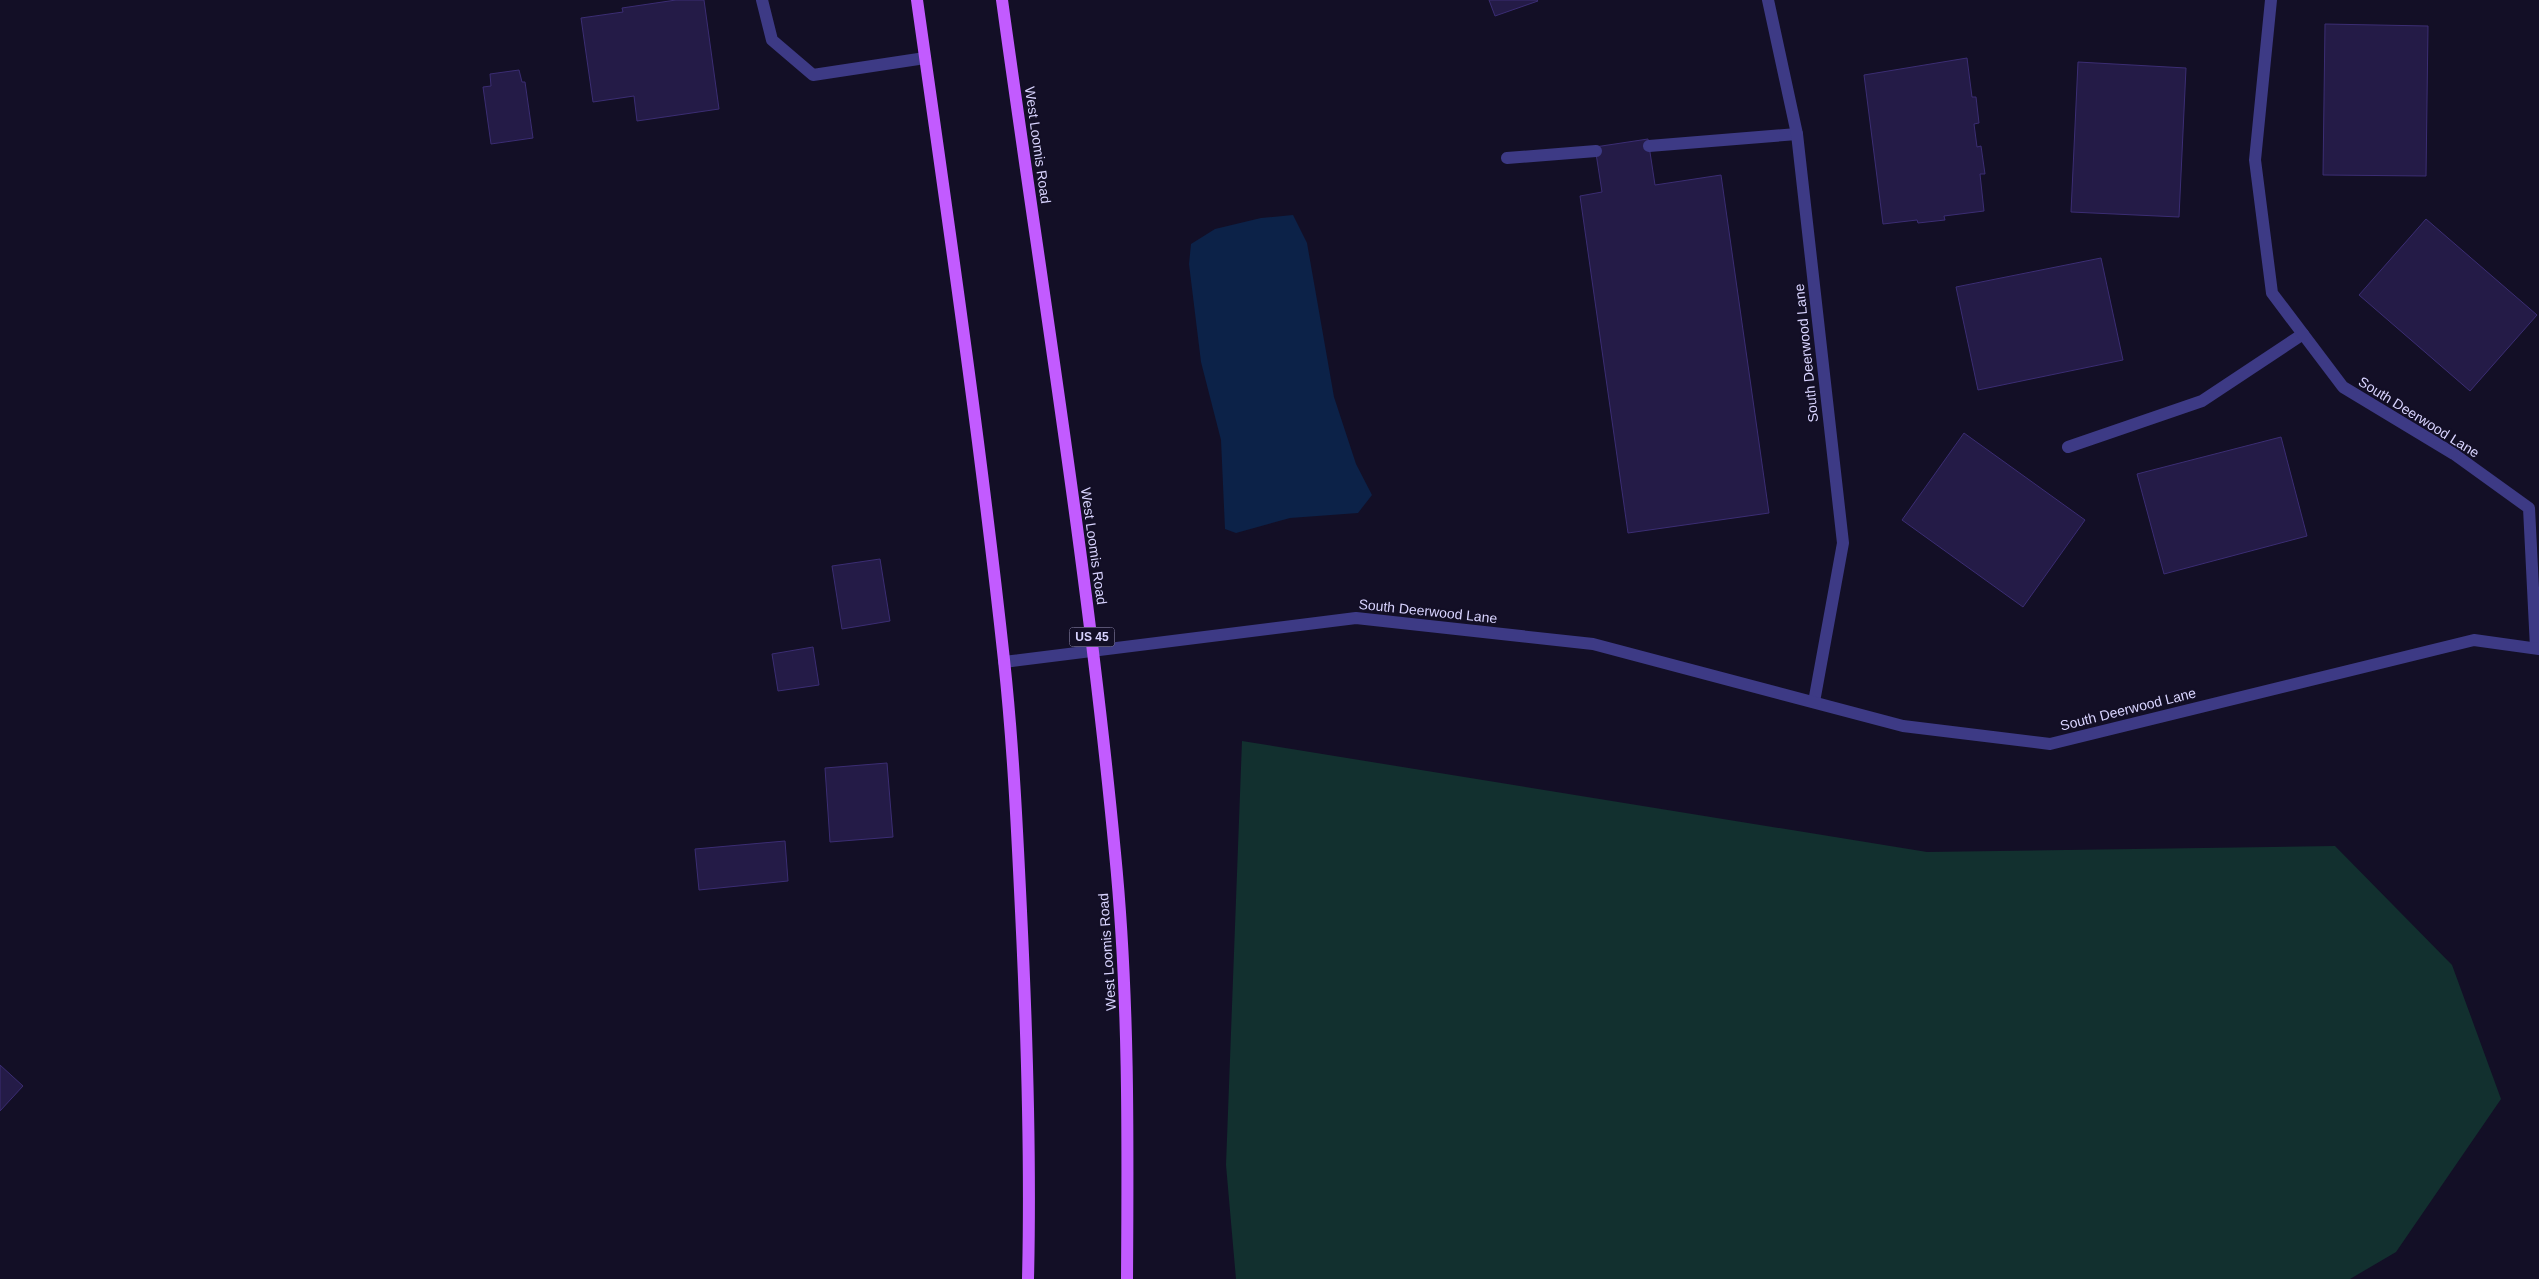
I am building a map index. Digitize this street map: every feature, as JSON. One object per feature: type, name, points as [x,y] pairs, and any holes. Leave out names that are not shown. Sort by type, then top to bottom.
[{"type":"main road","points":[[917,0],[969,373],[1004,662],[1017,834],[1025,1009],[1030,1189],[1028,1279]]},
{"type":"main road","name":"West Loomis Road","points":[[1002,0],[1094,650],[1116,855],[1127,1034],[1127,1279]]},
{"type":"street","points":[[762,0],[772,40],[813,74],[925,58]]},
{"type":"street","name":"South Deerwood Lane","points":[[1768,0],[1797,134],[1843,544],[1814,702]]},
{"type":"street","name":"South Deerwood Lane","points":[[1004,662],[1356,618],[1593,644],[1903,726],[2050,744],[2474,640],[2538,649],[2529,508],[2454,454],[2342,387],[2272,293],[2255,160],[2271,0]]},
{"type":"street","points":[[1649,146],[1797,134]]},
{"type":"street","points":[[1507,158],[1596,151]]},
{"type":"street","points":[[2068,447],[2202,401],[2302,334]]},
{"type":"green space","points":[[1242,741],[1927,852],[2335,846],[2452,965],[2501,1099],[2396,1252],[2350,1279],[1236,1279],[1226,1165]]},
{"type":"water","points":[[1293,215],[1307,243],[1334,397],[1356,464],[1372,495],[1358,513],[1290,518],[1236,533],[1225,529],[1221,440],[1201,362],[1189,264],[1191,244],[1215,229],[1261,218]]},
{"type":"building","points":[[676,0],[704,0],[719,109],[637,121],[634,96],[593,102],[581,18],[623,12],[622,8]]},
{"type":"building","points":[[1489,0],[1537,0],[1538,1],[1495,16]]},
{"type":"building","points":[[2325,24],[2428,26],[2426,176],[2323,175]]},
{"type":"building","points":[[1967,58],[1972,97],[1976,97],[1979,123],[1974,124],[1977,147],[1981,146],[1985,174],[1980,174],[1984,211],[1944,216],[1945,220],[1918,223],[1917,220],[1883,224],[1864,75]]},
{"type":"building","points":[[2078,62],[2186,68],[2179,217],[2071,212]]},
{"type":"building","points":[[519,70],[522,82],[525,82],[533,138],[491,144],[483,87],[491,86],[490,74]]},
{"type":"building","points":[[1648,139],[1655,185],[1721,175],[1769,513],[1628,533],[1580,196],[1602,192],[1595,147]]},
{"type":"building","points":[[2426,219],[2537,315],[2470,391],[2359,295]]},
{"type":"building","points":[[2101,258],[2123,360],[1978,390],[1956,287]]},
{"type":"building","points":[[1964,433],[2085,520],[2023,607],[1902,520]]},
{"type":"building","points":[[2281,437],[2307,536],[2164,574],[2137,474]]},
{"type":"building","points":[[880,559],[890,621],[842,629],[832,566]]},
{"type":"building","points":[[813,647],[819,685],[778,691],[772,654]]},
{"type":"building","points":[[887,763],[893,837],[830,842],[825,768]]},
{"type":"building","points":[[785,841],[788,881],[699,890],[695,849]]},
{"type":"building","points":[[0,1065],[23,1086],[0,1111]]}]
